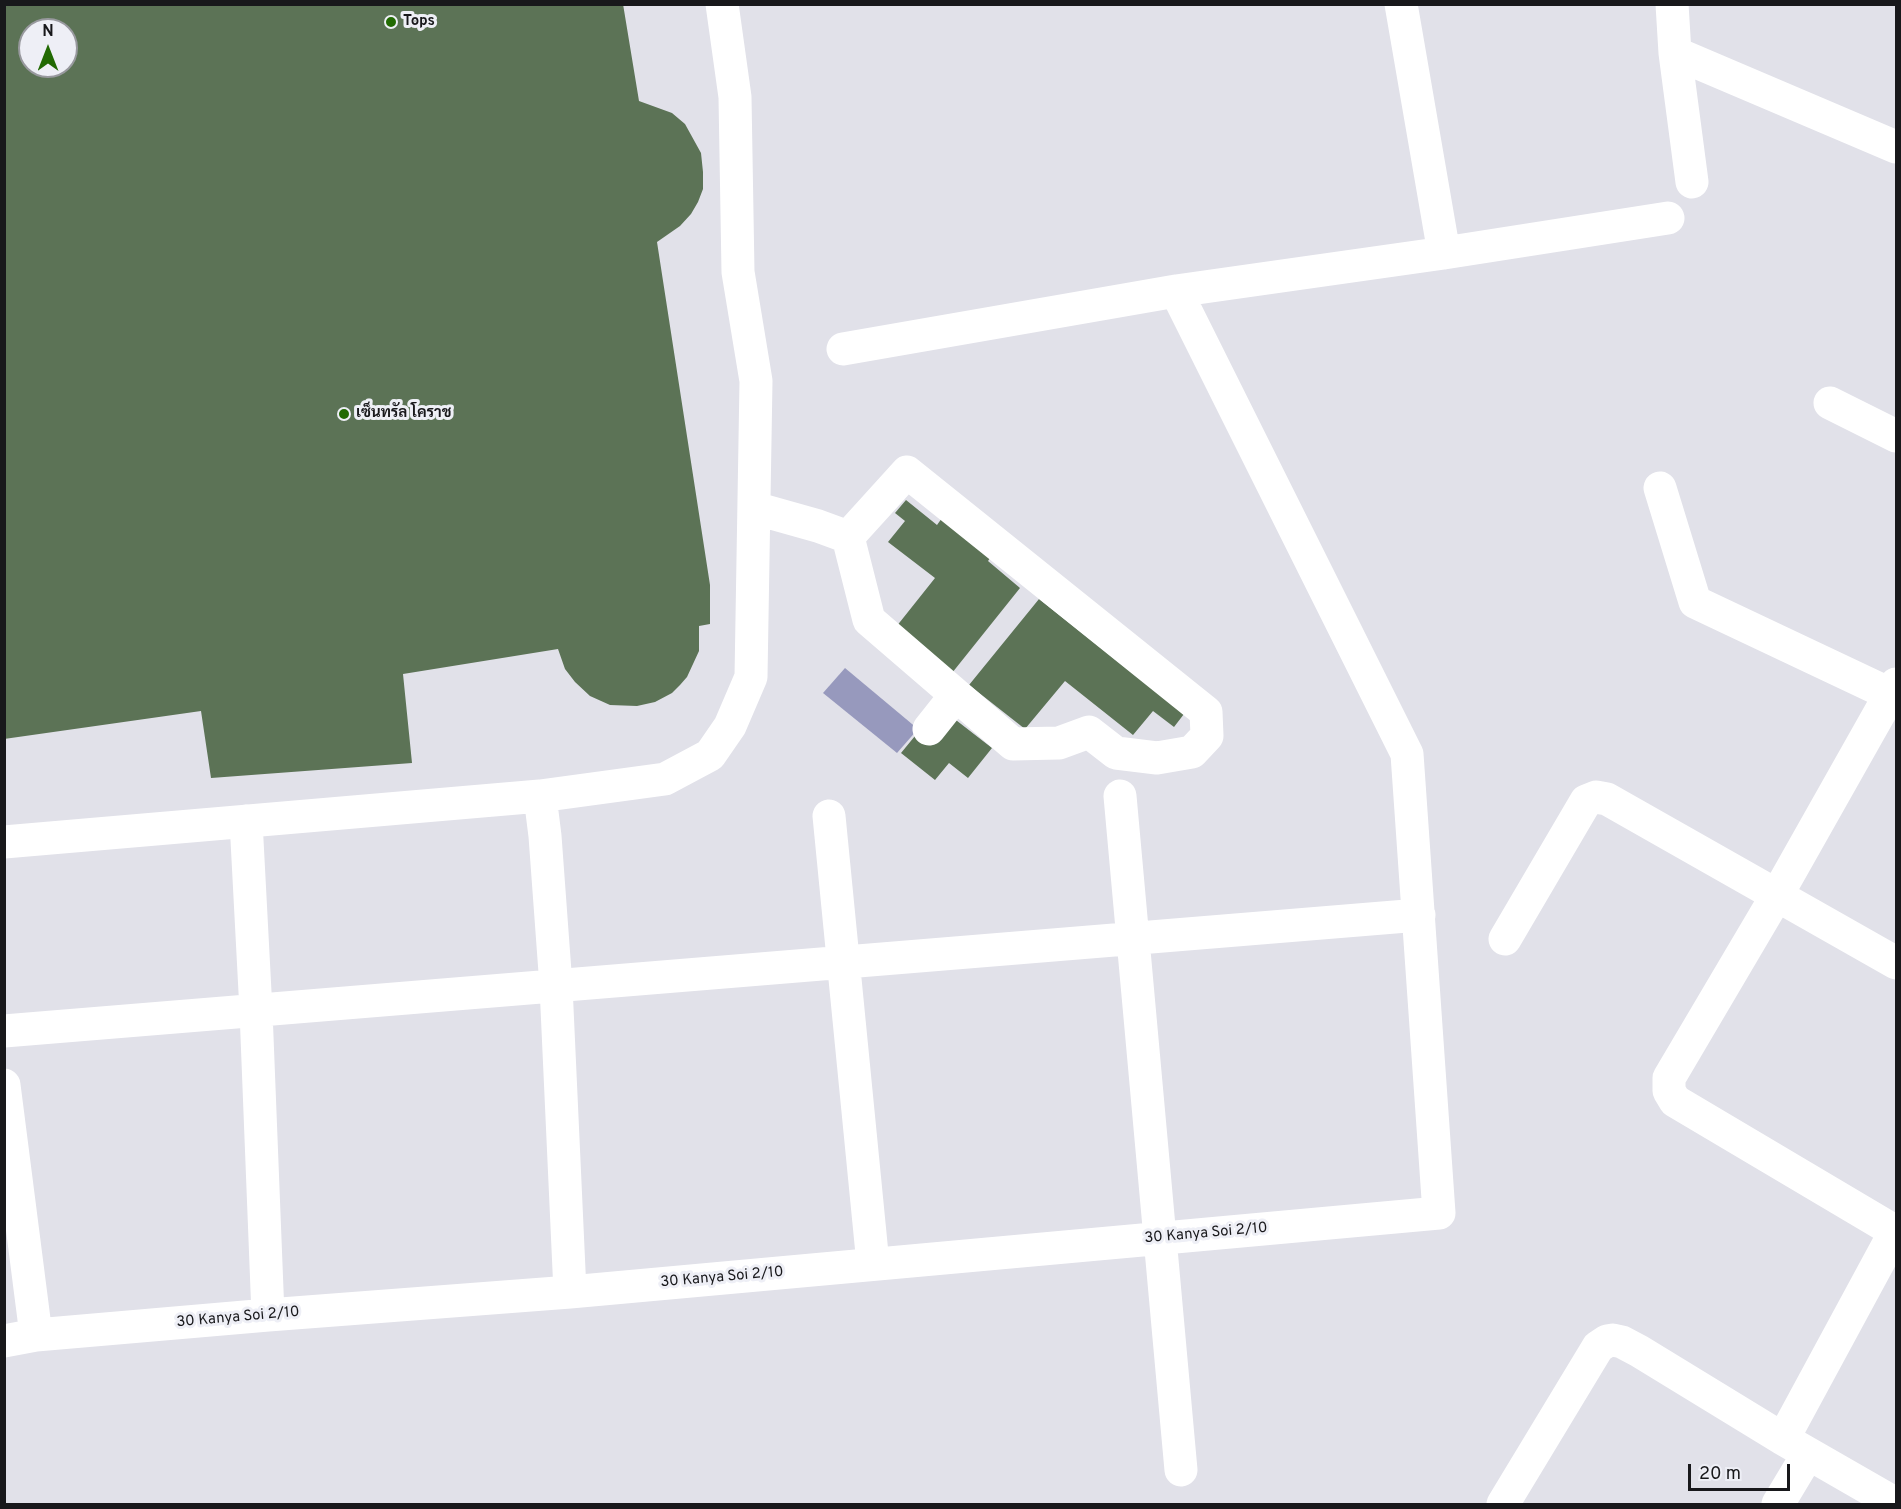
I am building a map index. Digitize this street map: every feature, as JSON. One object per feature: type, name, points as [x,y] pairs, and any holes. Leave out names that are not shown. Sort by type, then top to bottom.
[{"type":"street","points":[[4,842],[540,796],[665,779],[710,755],[730,726],[751,677],[754,508],[756,381],[738,272],[735,97],[722,4]]},
{"type":"street","points":[[1401,4],[1444,253]]},
{"type":"street","points":[[1672,4],[1675,53],[1692,182]]},
{"type":"street","points":[[1675,53],[1896,147]]},
{"type":"street","points":[[843,349],[1176,291],[1668,218]]},
{"type":"street","points":[[4,1031],[1419,915],[1407,754],[1176,291]]},
{"type":"street","points":[[1830,403],[1896,436]]},
{"type":"street","points":[[908,472],[1206,712],[1207,736],[1191,752],[1157,758],[1116,753],[1089,732],[1059,743],[1013,744],[869,620],[848,537],[908,472]]},
{"type":"street","points":[[1660,488],[1695,602],[1895,692],[1669,1078],[1669,1091],[1675,1101],[1896,1231],[1795,1446],[1778,1504]]},
{"type":"street","points":[[754,508],[848,537]]},
{"type":"street","points":[[929,729],[956,695]]},
{"type":"street","points":[[540,796],[556,986],[570,1292]]},
{"type":"street","points":[[1120,796],[1181,1470]]},
{"type":"street","points":[[1505,939],[1586,801],[1596,797],[1607,799],[1896,963]]},
{"type":"street","points":[[829,816],[873,1264]]},
{"type":"street","points":[[246,821],[268,1315]]},
{"type":"street","name":"30 Kanya Soi 2/10","points":[[4,1341],[36,1335],[570,1292],[1439,1213],[1419,915]]},
{"type":"street","points":[[4,1084],[36,1335]]},
{"type":"street","points":[[1503,1504],[1598,1347],[1607,1341],[1622,1342],[1639,1351],[1795,1446],[1896,1504]]},
{"type":"water","points":[[845,668],[918,729],[897,753],[823,693]]},
{"type":"building","name":"เซ็นทรัล โคราช","points":[[4,4],[623,4],[639,101],[672,113],[685,124],[701,153],[703,172],[703,189],[691,214],[680,226],[657,242],[710,585],[710,624],[699,626],[699,651],[687,677],[672,693],[655,702],[637,706],[610,705],[590,696],[565,669],[558,649],[403,674],[412,763],[211,778],[201,711],[4,739]]},
{"type":"building","points":[[906,500],[937,525],[942,518],[993,554],[988,561],[1020,588],[952,673],[896,627],[935,578],[888,542],[905,521],[895,513]]},
{"type":"building","points":[[1039,599],[1184,714],[1174,727],[1153,711],[1133,735],[1065,681],[1025,729],[969,685]]},
{"type":"building","points":[[952,717],[992,748],[968,778],[949,763],[935,780],[901,753],[924,725]]},
{"type":"place","name":"Tops","points":[[391,22]]},
{"type":"place","name":"เซ็นทรัล โคราช","points":[[344,414]]}]
